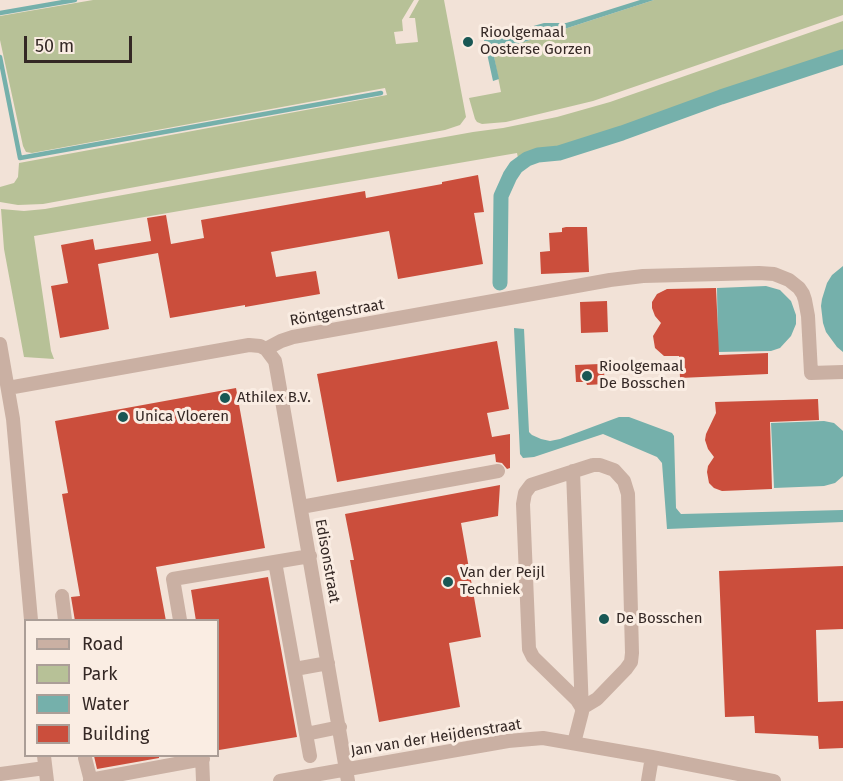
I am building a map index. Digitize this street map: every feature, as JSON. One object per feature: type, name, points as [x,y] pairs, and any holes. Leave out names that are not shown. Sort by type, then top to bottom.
[{"type":"street","name":"Röntgenstraat","points":[[8,388],[249,345],[266,349],[281,340],[293,337],[629,277],[759,273],[774,274],[789,280],[803,294],[808,316],[811,373],[843,372]]},
{"type":"street","points":[[0,344],[13,419],[31,619]]},
{"type":"street","name":"Edisonstraat","points":[[266,349],[276,366],[348,775]]},
{"type":"street","points":[[600,465],[614,470],[627,488],[632,653],[631,662],[626,669],[597,699],[582,708],[577,700],[537,661],[528,646],[525,493],[529,486],[539,481],[600,465]]},
{"type":"street","points":[[301,507],[498,471]]},
{"type":"street","points":[[573,471],[582,708],[574,743]]},
{"type":"street","points":[[180,619],[173,579],[310,556]]},
{"type":"street","points":[[275,562],[310,756]]},
{"type":"street","points":[[62,596],[65,619]]},
{"type":"street","points":[[295,669],[328,663]]},
{"type":"street","points":[[306,734],[340,727]]},
{"type":"street","name":"Jan van der Heijdenstraat","points":[[280,781],[348,775],[508,741],[543,738],[774,781]]},
{"type":"street","points":[[86,758],[90,780],[202,757],[203,781]]},
{"type":"street","points":[[648,781],[652,757]]},
{"type":"street","points":[[0,774],[45,768]]},
{"type":"green space","points":[[93,0],[414,0],[402,20],[403,31],[394,32],[396,44],[418,42],[415,18],[409,18],[419,0],[444,0],[466,117],[460,125],[445,130],[43,204],[18,205],[0,202],[0,187],[14,183],[18,177],[19,163],[387,95],[385,88],[32,153],[26,152],[0,40],[0,16]]},
{"type":"green space","points":[[654,0],[843,0],[843,15],[593,101],[506,122],[482,124],[477,122],[469,98],[501,92],[493,52]]},
{"type":"green space","points":[[843,21],[843,54],[569,144],[518,158],[517,153],[34,236],[54,359],[24,357],[4,249],[1,209],[24,211],[45,209],[557,117],[610,102]]},
{"type":"water","points":[[640,0],[654,0],[493,52],[499,79],[493,81],[484,40],[544,23],[566,23]]},
{"type":"water","points":[[843,266],[843,352],[826,332],[821,306],[827,283],[832,275]]},
{"type":"water","points":[[766,286],[780,290],[791,301],[796,315],[796,324],[791,336],[780,348],[771,351],[718,352],[717,288]]},
{"type":"water","points":[[514,328],[524,329],[529,432],[532,435],[550,441],[619,417],[629,417],[672,433],[674,436],[676,508],[681,514],[843,510],[843,522],[667,529],[662,463],[657,457],[603,434],[534,457],[523,458],[520,454]]},
{"type":"water","points":[[824,421],[834,423],[843,431],[843,476],[835,483],[824,486],[774,488],[771,423]]},
{"type":"building","points":[[478,175],[484,212],[474,213],[483,264],[398,279],[389,231],[271,252],[276,277],[316,271],[320,294],[170,318],[158,253],[98,264],[109,329],[60,338],[51,286],[68,283],[61,245],[93,239],[95,250],[151,241],[147,218],[166,215],[171,244],[204,238],[201,220],[365,191],[366,198]]},
{"type":"building","points":[[587,227],[589,272],[541,274],[540,252],[550,251],[549,233],[562,232],[562,228]]},
{"type":"building","points":[[716,288],[719,355],[768,353],[768,374],[680,378],[679,356],[664,356],[655,348],[653,336],[661,323],[652,308],[652,302],[657,294],[667,289]]},
{"type":"building","points":[[607,301],[608,332],[581,333],[580,302]]},
{"type":"building","points":[[497,341],[509,409],[487,413],[492,437],[510,434],[510,468],[507,469],[502,463],[496,462],[495,454],[337,482],[317,374]]},
{"type":"building","name":"Rioolgemaal De Bosschen","points":[[600,364],[601,371],[604,371],[605,384],[587,385],[586,382],[576,382],[575,365]]},
{"type":"building","points":[[236,388],[265,548],[156,567],[166,619],[75,619],[71,597],[80,596],[62,494],[68,493],[55,421]]},
{"type":"building","points":[[818,399],[819,420],[770,422],[772,489],[722,491],[709,483],[708,466],[714,457],[705,440],[716,413],[715,402]]},
{"type":"building","points":[[500,485],[498,516],[461,523],[481,637],[449,643],[460,707],[379,722],[350,560],[354,560],[345,514]]},
{"type":"building","points":[[843,566],[843,629],[816,630],[818,702],[843,701],[843,748],[819,749],[818,736],[755,733],[754,716],[725,717],[719,571]]},
{"type":"building","points":[[268,577],[297,737],[219,750],[219,619],[196,619],[191,590]]},
{"type":"building","points":[[94,757],[159,757],[159,758],[97,769]]},
{"type":"waterway","points":[[0,13],[75,0]]},
{"type":"waterway","points":[[0,57],[20,158],[381,93]]},
{"type":"waterway","points":[[500,283],[501,196],[516,167],[527,159],[538,155],[559,153],[622,133],[721,97],[843,57]]},
{"type":"place","name":"Rioolgemaal Oosterse Gorzen","points":[[468,42]]},
{"type":"place","name":"Rioolgemaal De Bosschen","points":[[587,376]]},
{"type":"place","name":"Athilex B.V.","points":[[225,398]]},
{"type":"place","name":"Unica Vloeren","points":[[123,417]]},
{"type":"place","name":"Van der Peijl Techniek","points":[[448,582]]},
{"type":"place","name":"De Bosschen","points":[[604,619]]}]
